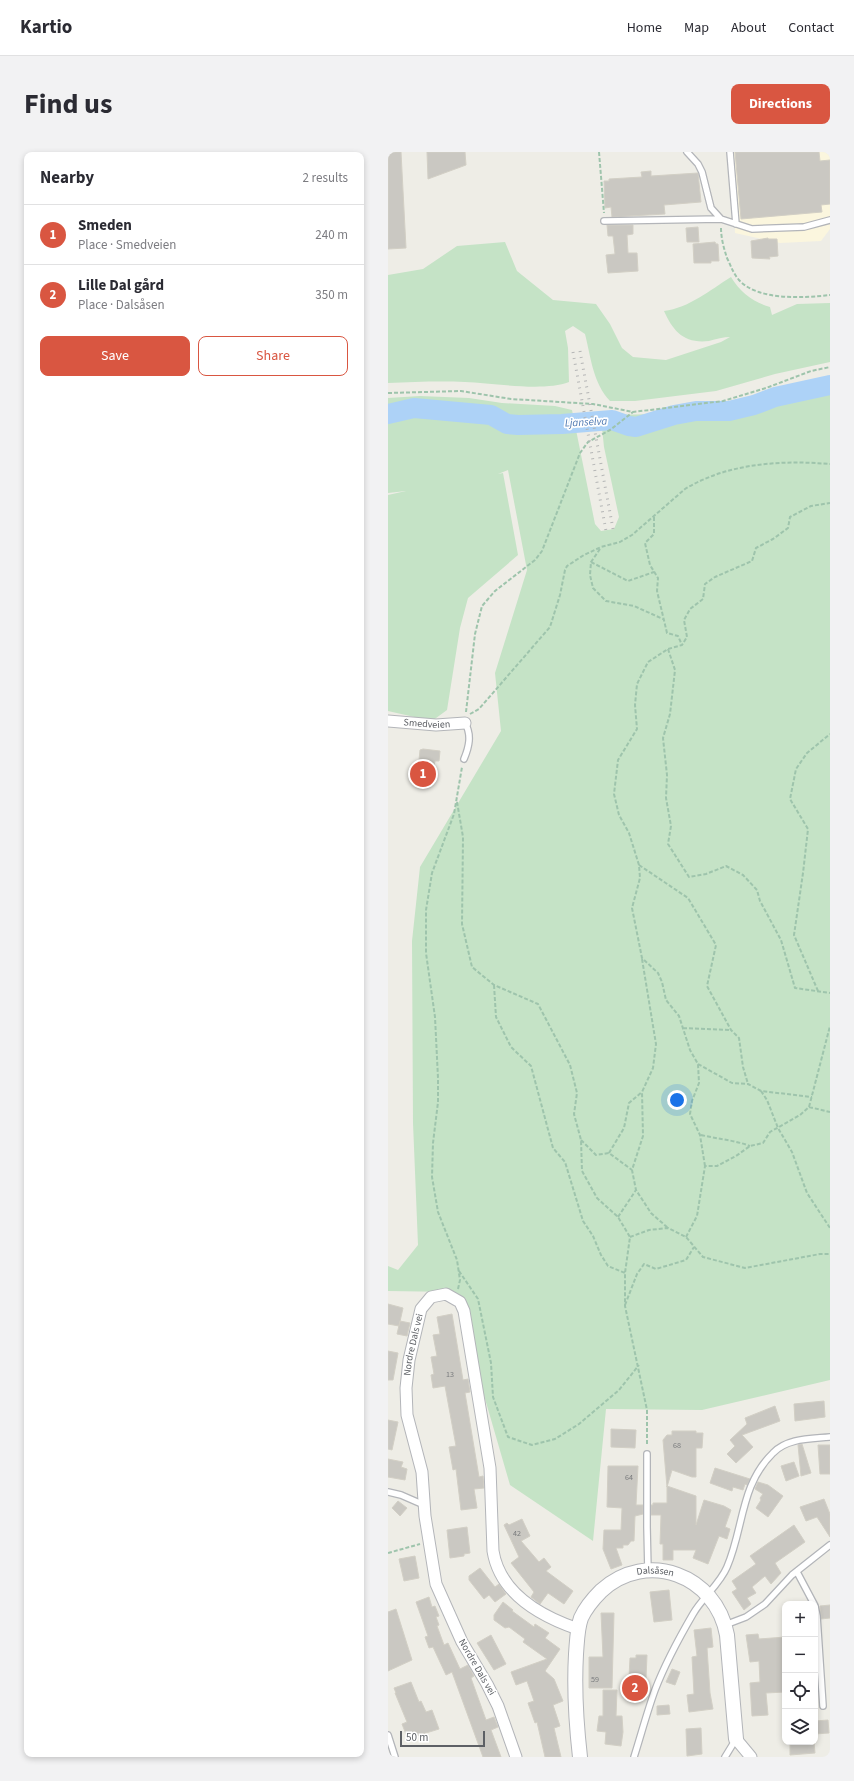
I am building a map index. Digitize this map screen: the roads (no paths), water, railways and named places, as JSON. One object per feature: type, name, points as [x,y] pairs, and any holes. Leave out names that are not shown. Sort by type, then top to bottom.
[{"type":"street","name":"Smedveien","points":[[388,720],[436,725],[465,724]]},
{"type":"street","name":"Nordre Dals vei","points":[[516,1757],[498,1706],[462,1642],[436,1584],[433,1573],[424,1505],[422,1472],[407,1415],[406,1388],[410,1360],[421,1309],[431,1297],[446,1294],[460,1302],[467,1324],[490,1468],[494,1561],[506,1584],[524,1602],[560,1623],[578,1629]]},
{"type":"street","name":"Dalsåsen","points":[[580,1757],[575,1685],[578,1629],[587,1607],[611,1582],[632,1574],[648,1571],[658,1570],[682,1576],[702,1588],[718,1608],[725,1625],[736,1739]]},
{"type":"street","points":[[736,1739],[751,1757]]},
{"type":"lane","points":[[687,152],[698,164],[711,208],[721,219]]},
{"type":"lane","points":[[730,152],[736,224]]},
{"type":"lane","points":[[604,221],[721,219],[752,230],[804,227],[830,220]]},
{"type":"lane","points":[[464,759],[469,747],[468,728],[465,724]]},
{"type":"lane","points":[[634,1757],[644,1721],[663,1672],[683,1632],[707,1594],[722,1577],[727,1568],[734,1548],[747,1494],[758,1472],[773,1452],[790,1442],[803,1439],[830,1437]]},
{"type":"lane","points":[[647,1454],[648,1571]]},
{"type":"lane","points":[[388,1492],[401,1495],[424,1505]]},
{"type":"lane","points":[[725,1625],[746,1617],[765,1604],[783,1583],[830,1545]]},
{"type":"lane","points":[[797,1572],[813,1601]]},
{"type":"lane","points":[[818,1634],[822,1706]]},
{"type":"lane","points":[[388,1735],[396,1757]]},
{"type":"lane","points":[[725,1757],[736,1739]]},
{"type":"waterway","name":"Ljanselva","points":[[388,414],[414,408],[491,415],[507,424],[518,425],[562,424],[612,420],[636,427],[674,415],[696,411],[729,411],[754,405],[775,397],[830,385]]},
{"type":"railway","points":[[580,351],[613,529]]},
{"type":"railway","points":[[573,352],[606,531]]},
{"type":"place","name":"Smeden","points":[[423,774]]},
{"type":"place","name":"Lille Dal gård","points":[[635,1688]]}]
